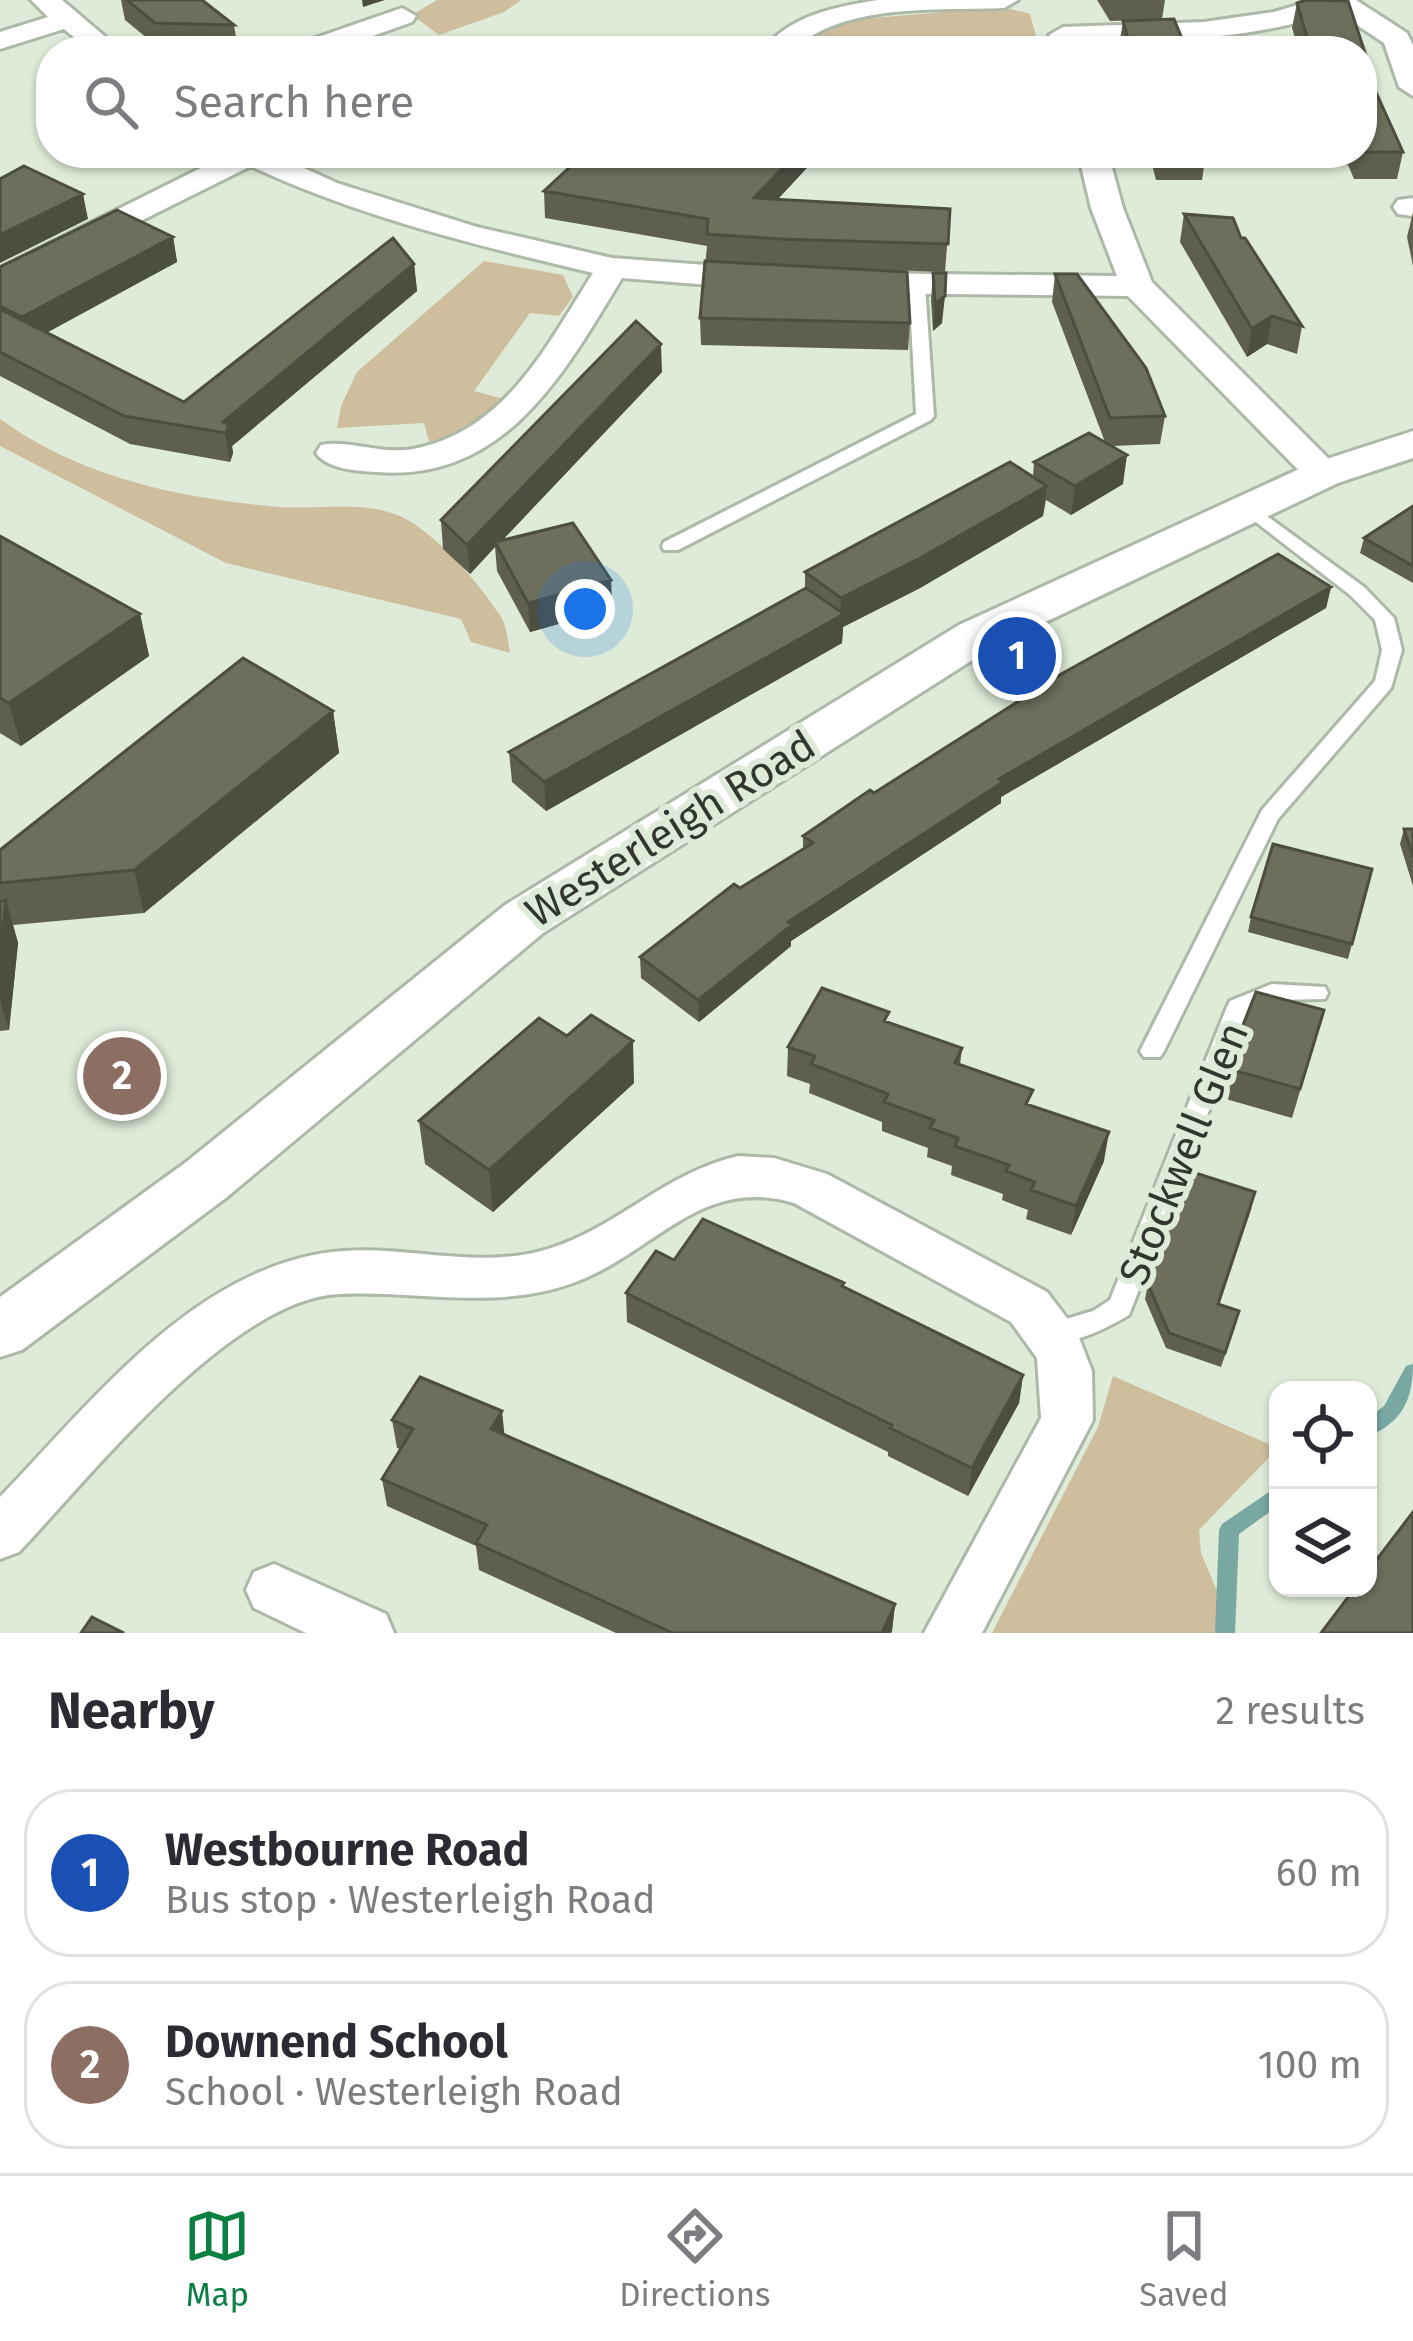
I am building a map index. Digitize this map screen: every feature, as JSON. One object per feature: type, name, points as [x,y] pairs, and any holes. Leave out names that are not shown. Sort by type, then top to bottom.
[{"type":"street","points":[[45,0],[89,36]]},
{"type":"street","points":[[792,36],[830,14],[1004,0]]},
{"type":"street","points":[[1048,0],[1062,36]]},
{"type":"street","points":[[1143,36],[1244,27],[1340,1],[1397,39],[1413,87]]},
{"type":"street","points":[[349,36],[402,16]]},
{"type":"street","points":[[0,41],[69,20]]},
{"type":"street","points":[[373,28],[386,36]]},
{"type":"street","points":[[0,281],[221,168]]},
{"type":"street","points":[[278,168],[326,190],[468,234],[612,268],[813,282],[1137,286]]},
{"type":"street","points":[[1098,168],[1137,286],[1323,474]]},
{"type":"street","points":[[355,469],[418,460],[479,434],[530,395],[612,268]]},
{"type":"street","name":"Westerleigh Road","points":[[0,1330],[206,1180],[524,919],[976,635],[1323,474],[1413,444]]},
{"type":"street","points":[[0,1534],[200,1332],[241,1304],[280,1286],[328,1273],[504,1280],[561,1267],[706,1185],[737,1175],[772,1177],[809,1188],[1029,1307],[1055,1333],[1069,1383],[1067,1420],[952,1633]]},
{"type":"street","points":[[274,1590],[366,1633]]},
{"type":"lane","points":[[671,545],[925,416],[917,285]]},
{"type":"lane","points":[[1153,1052],[1269,815],[1384,683],[1392,650],[1384,618],[1358,591],[1249,508]]},
{"type":"lane","name":"Stockwell Glen","points":[[1055,1333],[1101,1319],[1120,1307],[1238,1007],[1272,992],[1317,993]]},
{"type":"shaded area","points":[[437,0],[521,0],[504,12],[439,35],[412,15]]},
{"type":"shaded area","points":[[1003,7],[1030,14],[1036,36],[809,36],[849,20]]},
{"type":"shaded area","points":[[484,261],[563,275],[573,297],[559,316],[530,313],[474,391],[504,399],[469,428],[430,445],[424,423],[337,428],[341,406],[357,372]]},
{"type":"shaded area","points":[[0,419],[64,456],[168,491],[278,507],[353,507],[397,515],[440,545],[481,589],[503,621],[510,653],[471,642],[461,619],[226,563],[0,446]]},
{"type":"shaded area","points":[[1113,1376],[1269,1444],[1269,1457],[1199,1530],[1201,1553],[1226,1612],[1218,1633],[992,1633],[1098,1427]]},
{"type":"building","points":[[127,0],[202,0],[234,25],[155,23]]},
{"type":"building","points":[[1348,1],[1359,36],[1307,36],[1297,3]]},
{"type":"building","points":[[1174,19],[1181,36],[1127,36],[1123,21]]},
{"type":"building","points":[[1377,95],[1403,152],[1377,152]]},
{"type":"building","points":[[24,166],[83,194],[0,235],[0,179]]},
{"type":"building","points":[[569,168],[783,168],[754,198],[950,209],[948,244],[707,234],[708,219],[544,191]]},
{"type":"building","points":[[117,210],[173,237],[22,317],[0,306],[0,267]]},
{"type":"building","points":[[1184,214],[1233,218],[1241,238],[1302,326],[1272,316],[1252,329]]},
{"type":"building","points":[[393,238],[414,264],[223,422],[229,424],[226,433],[124,416],[0,352],[0,309],[184,402]]},
{"type":"building","points":[[705,261],[907,272],[910,323],[700,318]]},
{"type":"building","points":[[933,273],[946,273],[945,296],[935,304]]},
{"type":"building","points":[[1055,274],[1077,274],[1146,368],[1165,416],[1110,418]]},
{"type":"building","points":[[636,321],[661,344],[467,545],[441,520]]},
{"type":"building","points":[[1089,433],[1127,455],[1075,486],[1034,462]]},
{"type":"building","points":[[1010,462],[1047,486],[841,598],[805,572]]},
{"type":"building","points":[[1413,506],[1413,566],[1364,538]]},
{"type":"building","points":[[573,523],[611,580],[528,603],[495,542]]},
{"type":"building","points":[[0,536],[140,614],[9,703],[0,698]]},
{"type":"building","points":[[1278,554],[1331,587],[999,779],[1003,782],[788,922],[792,925],[698,1000],[640,957],[734,884],[740,888],[813,843],[803,836],[870,790],[874,793],[1063,673]]},
{"type":"building","points":[[806,588],[844,614],[544,782],[509,752]]},
{"type":"building","points":[[243,658],[333,711],[134,870],[0,883],[0,850]]},
{"type":"building","points":[[1404,829],[1413,829],[1413,857]]},
{"type":"building","points":[[1273,844],[1372,869],[1352,944],[1251,917]]},
{"type":"building","points":[[6,900],[0,953],[0,901]]},
{"type":"building","points":[[822,988],[889,1012],[884,1021],[962,1048],[955,1063],[1033,1090],[1026,1104],[1109,1132],[1076,1206],[1031,1190],[1035,1182],[1006,1171],[1009,1165],[955,1146],[958,1138],[930,1128],[934,1120],[884,1102],[888,1094],[811,1064],[815,1056],[788,1047]]},
{"type":"building","points":[[1256,992],[1324,1010],[1300,1089],[1226,1068]]},
{"type":"building","points":[[591,1015],[633,1041],[489,1170],[419,1121],[539,1018],[567,1036]]},
{"type":"building","points":[[1189,1171],[1255,1192],[1218,1304],[1239,1311],[1225,1353],[1169,1333],[1148,1284]]},
{"type":"building","points":[[703,1219],[844,1283],[842,1286],[1023,1375],[972,1468],[626,1293],[656,1251],[674,1260]]},
{"type":"building","points":[[420,1377],[502,1411],[491,1429],[895,1604],[882,1633],[673,1633],[476,1543],[487,1525],[382,1479],[413,1429],[392,1420]]},
{"type":"building","points":[[1413,1512],[1413,1633],[1321,1633],[1348,1597],[1377,1597],[1377,1559]]},
{"type":"building","points":[[92,1617],[124,1633],[81,1633]]},
{"type":"waterway","points":[[1377,1422],[1391,1412],[1413,1372]]},
{"type":"waterway","points":[[1225,1633],[1229,1530],[1269,1501]]},
{"type":"place","name":"Westbourne Road","points":[[1017,656]]},
{"type":"place","name":"Downend School","points":[[122,1076]]}]
